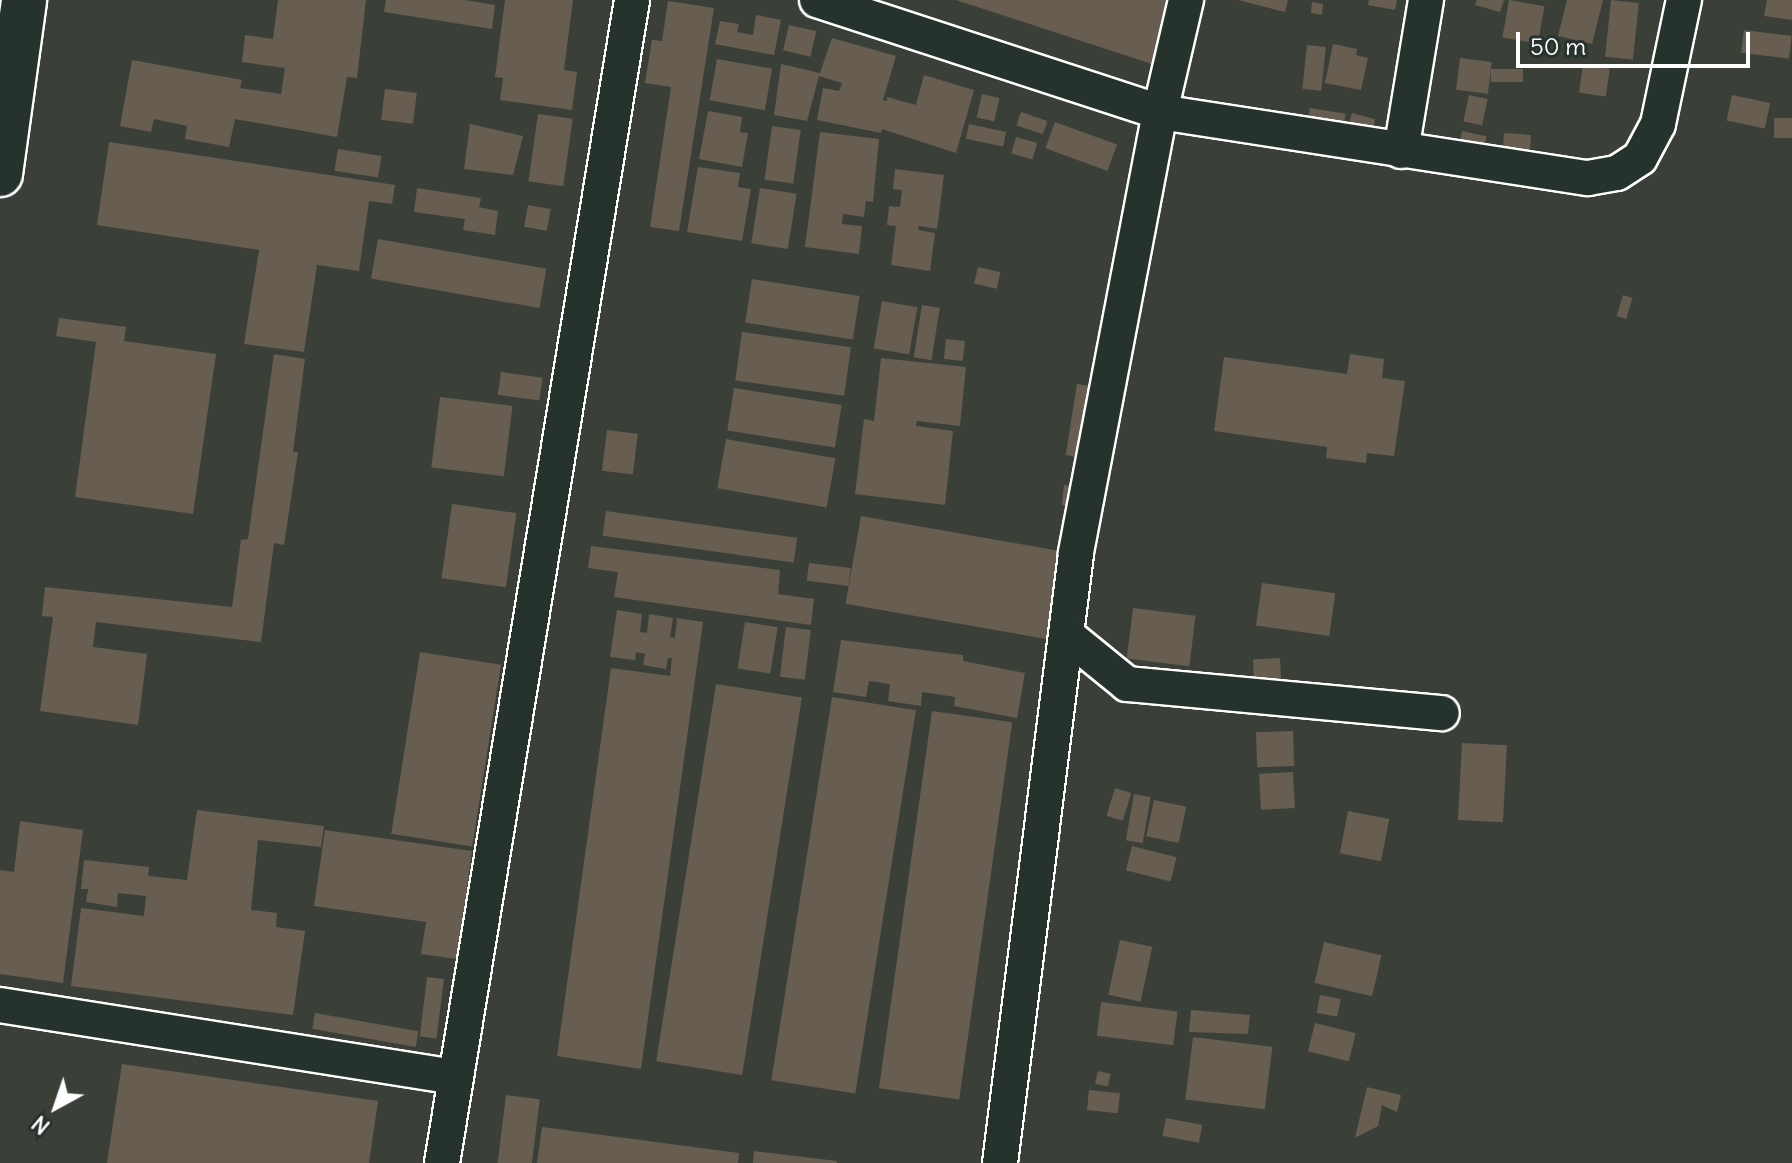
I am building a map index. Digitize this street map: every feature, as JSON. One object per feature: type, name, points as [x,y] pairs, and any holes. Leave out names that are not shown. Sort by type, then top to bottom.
[{"type":"highway","points":[[0,174],[24,0]]},
{"type":"street","points":[[442,1163],[632,0]]},
{"type":"street","points":[[817,0],[1160,112],[1588,178],[1617,173],[1640,158],[1658,124],[1684,0]]},
{"type":"street","points":[[1000,1163],[1076,554],[1160,112],[1186,0]]},
{"type":"street","points":[[1401,151],[1426,0]]},
{"type":"street","points":[[1068,636],[1127,684],[1442,713]]},
{"type":"street","points":[[0,1005],[455,1077]]},
{"type":"building","points":[[278,0],[366,0],[357,78],[347,77],[337,137],[235,119],[229,147],[185,139],[187,126],[154,119],[151,132],[120,126],[132,60],[242,80],[240,88],[281,94],[285,68],[242,62],[245,35],[273,39]]},
{"type":"building","points":[[386,0],[465,0],[495,5],[492,29],[384,12]]},
{"type":"building","points":[[505,0],[573,0],[564,70],[577,72],[572,110],[500,100],[503,78],[495,77]]},
{"type":"building","points":[[956,0],[1177,0],[1164,68]]},
{"type":"building","points":[[1238,0],[1288,0],[1285,12]]},
{"type":"building","points":[[1369,0],[1397,0],[1395,10],[1368,5]]},
{"type":"building","points":[[1477,0],[1504,0],[1500,12],[1475,5]]},
{"type":"building","points":[[1509,0],[1544,6],[1538,44],[1502,37]]},
{"type":"building","points":[[1567,0],[1603,0],[1592,44],[1558,36]]},
{"type":"building","points":[[1611,0],[1639,3],[1633,60],[1605,57]]},
{"type":"building","points":[[1767,0],[1792,0],[1792,20],[1764,16]]},
{"type":"building","points":[[668,1],[714,8],[679,231],[650,227],[671,87],[645,83],[652,40],[662,41]]},
{"type":"building","points":[[1312,2],[1323,4],[1322,15],[1311,13]]},
{"type":"building","points":[[756,15],[781,20],[774,55],[715,44],[720,21],[739,24],[737,32],[753,35]]},
{"type":"building","points":[[789,25],[816,31],[810,57],[783,50]]},
{"type":"building","points":[[1744,30],[1792,36],[1789,59],[1741,53]]},
{"type":"building","points":[[832,38],[896,56],[883,100],[887,101],[887,97],[916,105],[924,75],[974,90],[956,153],[882,129],[881,133],[817,120],[823,88],[839,91],[842,83],[819,76],[807,121],[774,115],[781,64],[820,73]]},
{"type":"building","points":[[1333,44],[1357,49],[1356,55],[1368,58],[1361,90],[1325,83]]},
{"type":"building","points":[[1307,45],[1326,47],[1321,91],[1302,89]]},
{"type":"building","points":[[1460,58],[1492,62],[1488,94],[1456,90]]},
{"type":"building","points":[[717,59],[772,69],[765,110],[710,100]]},
{"type":"building","points":[[1583,65],[1610,69],[1606,96],[1579,93]]},
{"type":"building","points":[[1491,69],[1523,69],[1523,82],[1491,82]]},
{"type":"building","points":[[385,89],[417,93],[413,124],[381,120]]},
{"type":"building","points":[[982,94],[1000,98],[994,121],[977,117]]},
{"type":"building","points":[[1469,95],[1488,99],[1482,125],[1463,121]]},
{"type":"building","points":[[1732,95],[1770,103],[1765,129],[1727,120]]},
{"type":"building","points":[[1310,108],[1346,114],[1343,128],[1308,123]]},
{"type":"building","points":[[708,111],[742,117],[740,132],[748,133],[742,167],[699,159]]},
{"type":"building","points":[[1021,112],[1047,121],[1043,134],[1016,125]]},
{"type":"building","points":[[1352,113],[1375,119],[1371,135],[1348,128]]},
{"type":"building","points":[[538,114],[573,119],[563,186],[529,181]]},
{"type":"building","points":[[1774,118],[1792,118],[1792,138],[1774,138]]},
{"type":"building","points":[[1055,122],[1117,145],[1107,171],[1045,148]]},
{"type":"building","points":[[470,124],[523,136],[513,175],[464,169]]},
{"type":"building","points":[[969,124],[1006,132],[1003,147],[966,139]]},
{"type":"building","points":[[772,126],[801,130],[793,184],[764,179]]},
{"type":"building","points":[[1462,131],[1486,136],[1483,153],[1458,148]]},
{"type":"building","points":[[820,132],[879,139],[873,202],[866,201],[864,217],[843,214],[842,224],[862,226],[859,254],[805,247]]},
{"type":"building","points":[[1504,133],[1531,135],[1530,155],[1503,153]]},
{"type":"building","points":[[1016,137],[1037,143],[1032,159],[1011,153]]},
{"type":"building","points":[[109,142],[395,185],[392,204],[369,201],[359,271],[317,265],[304,352],[244,344],[259,250],[97,225]]},
{"type":"building","points":[[338,149],[381,156],[378,178],[335,171]]},
{"type":"building","points":[[698,167],[740,173],[738,187],[751,189],[742,241],[687,232]]},
{"type":"building","points":[[895,169],[944,175],[937,229],[919,226],[918,230],[935,233],[930,271],[891,265],[896,226],[887,225],[889,206],[900,207],[902,190],[893,189]]},
{"type":"building","points":[[417,188],[481,198],[479,207],[498,211],[495,235],[463,230],[465,219],[414,212]]},
{"type":"building","points":[[760,188],[797,194],[788,249],[751,243]]},
{"type":"building","points":[[528,205],[551,209],[547,231],[524,227]]},
{"type":"building","points":[[378,239],[546,269],[539,308],[371,278]]},
{"type":"building","points":[[978,267],[1000,272],[997,289],[974,284]]},
{"type":"building","points":[[752,279],[860,296],[853,340],[745,322]]},
{"type":"building","points":[[1623,295],[1633,298],[1626,319],[1617,316]]},
{"type":"building","points":[[882,301],[917,307],[909,355],[874,348]]},
{"type":"building","points":[[922,305],[940,308],[931,360],[914,357]]},
{"type":"building","points":[[59,318],[126,327],[124,341],[216,354],[193,514],[75,497],[96,342],[56,336]]},
{"type":"building","points":[[742,332],[851,347],[844,396],[735,381]]},
{"type":"building","points":[[946,339],[965,341],[963,361],[944,359]]},
{"type":"building","points":[[274,354],[305,359],[293,452],[298,452],[284,545],[274,543],[261,642],[96,622],[93,647],[147,654],[138,725],[40,711],[53,617],[42,616],[45,587],[232,607],[241,540],[248,539]]},
{"type":"building","points":[[1350,354],[1384,359],[1382,378],[1405,381],[1394,456],[1367,453],[1366,463],[1326,458],[1327,447],[1214,431],[1224,357],[1347,374]]},
{"type":"building","points":[[881,358],[966,367],[960,426],[917,421],[916,426],[953,431],[945,505],[855,494],[864,419],[874,421]]},
{"type":"building","points":[[501,372],[543,378],[539,401],[498,395]]},
{"type":"building","points":[[1077,384],[1095,387],[1084,458],[1066,455]]},
{"type":"building","points":[[734,388],[842,405],[835,448],[727,430]]},
{"type":"building","points":[[440,397],[512,406],[504,476],[431,467]]},
{"type":"building","points":[[607,430],[638,434],[633,474],[602,471]]},
{"type":"building","points":[[726,439],[835,458],[827,508],[717,488]]},
{"type":"building","points":[[1064,485],[1082,487],[1080,507],[1062,505]]},
{"type":"building","points":[[452,504],[516,513],[506,587],[442,578]]},
{"type":"building","points":[[606,511],[797,538],[794,563],[603,536]]},
{"type":"building","points":[[861,516],[1076,554],[1060,642],[846,604]]},
{"type":"building","points":[[591,546],[780,570],[778,594],[814,599],[811,625],[614,597],[618,572],[588,568]]},
{"type":"building","points":[[809,563],[851,568],[848,586],[807,581]]},
{"type":"building","points":[[1262,583],[1335,593],[1329,636],[1256,626]]},
{"type":"building","points":[[1133,608],[1196,616],[1189,666],[1127,659]]},
{"type":"building","points":[[617,610],[642,614],[640,632],[647,633],[649,614],[673,618],[670,637],[675,638],[677,618],[703,622],[641,1069],[557,1056],[611,668],[670,676],[672,658],[668,658],[666,669],[643,665],[645,654],[636,652],[635,660],[610,657]]},
{"type":"building","points":[[745,622],[778,627],[770,674],[738,668]]},
{"type":"building","points":[[786,627],[811,630],[805,680],[780,677]]},
{"type":"building","points":[[841,640],[963,655],[963,661],[1025,673],[1017,718],[954,706],[955,697],[922,692],[921,706],[888,701],[890,684],[869,681],[866,697],[833,692]]},
{"type":"building","points":[[420,652],[501,665],[472,847],[391,834]]},
{"type":"building","points":[[1280,658],[1281,679],[1254,680],[1253,659]]},
{"type":"building","points":[[716,684],[802,698],[742,1075],[656,1061]]},
{"type":"building","points":[[832,697],[916,710],[855,1094],[771,1080]]},
{"type":"building","points":[[932,711],[1012,722],[959,1100],[879,1088]]},
{"type":"building","points":[[1293,731],[1294,766],[1257,767],[1256,732]]},
{"type":"building","points":[[1462,743],[1507,745],[1503,822],[1458,820]]},
{"type":"building","points":[[1293,772],[1295,808],[1261,810],[1259,774]]},
{"type":"building","points":[[1115,788],[1131,793],[1123,821],[1107,816]]},
{"type":"building","points":[[1134,794],[1151,797],[1143,843],[1126,840]]},
{"type":"building","points":[[1154,800],[1186,807],[1179,843],[1146,836]]},
{"type":"building","points":[[197,810],[324,826],[321,847],[258,840],[251,910],[277,913],[276,927],[305,931],[293,1015],[71,986],[81,908],[144,916],[146,896],[118,893],[117,907],[86,902],[88,889],[81,889],[84,860],[149,867],[148,876],[187,880]]},
{"type":"building","points":[[1348,811],[1389,819],[1381,861],[1340,853]]},
{"type":"building","points":[[20,821],[83,830],[63,983],[0,974],[0,870],[14,872]]},
{"type":"building","points":[[325,830],[472,851],[457,959],[421,954],[426,922],[314,906]]},
{"type":"building","points":[[1132,846],[1177,857],[1171,881],[1126,870]]},
{"type":"building","points":[[1120,940],[1152,947],[1141,1002],[1108,995]]},
{"type":"building","points":[[1324,942],[1381,955],[1372,996],[1315,983]]},
{"type":"building","points":[[427,977],[444,979],[437,1039],[420,1037]]},
{"type":"building","points":[[1320,995],[1341,999],[1337,1017],[1317,1013]]},
{"type":"building","points":[[1101,1002],[1177,1011],[1173,1045],[1097,1036]]},
{"type":"building","points":[[1191,1010],[1250,1015],[1248,1034],[1189,1032]]},
{"type":"building","points":[[315,1013],[418,1031],[416,1047],[312,1029]]},
{"type":"building","points":[[1315,1023],[1356,1033],[1349,1061],[1308,1051]]},
{"type":"building","points":[[1193,1037],[1272,1047],[1265,1109],[1185,1100]]},
{"type":"building","points":[[122,1064],[378,1101],[369,1163],[107,1163]]},
{"type":"building","points":[[1098,1071],[1111,1074],[1108,1087],[1095,1084]]},
{"type":"building","points":[[1367,1087],[1401,1095],[1397,1112],[1382,1105],[1378,1126],[1355,1138]]},
{"type":"building","points":[[1089,1090],[1120,1093],[1118,1113],[1087,1110]]},
{"type":"building","points":[[506,1095],[540,1099],[532,1163],[498,1163]]},
{"type":"building","points":[[1166,1118],[1202,1125],[1199,1143],[1163,1136]]},
{"type":"building","points":[[542,1127],[739,1153],[738,1163],[537,1163]]},
{"type":"building","points":[[754,1151],[837,1161],[837,1163],[753,1163]]}]
